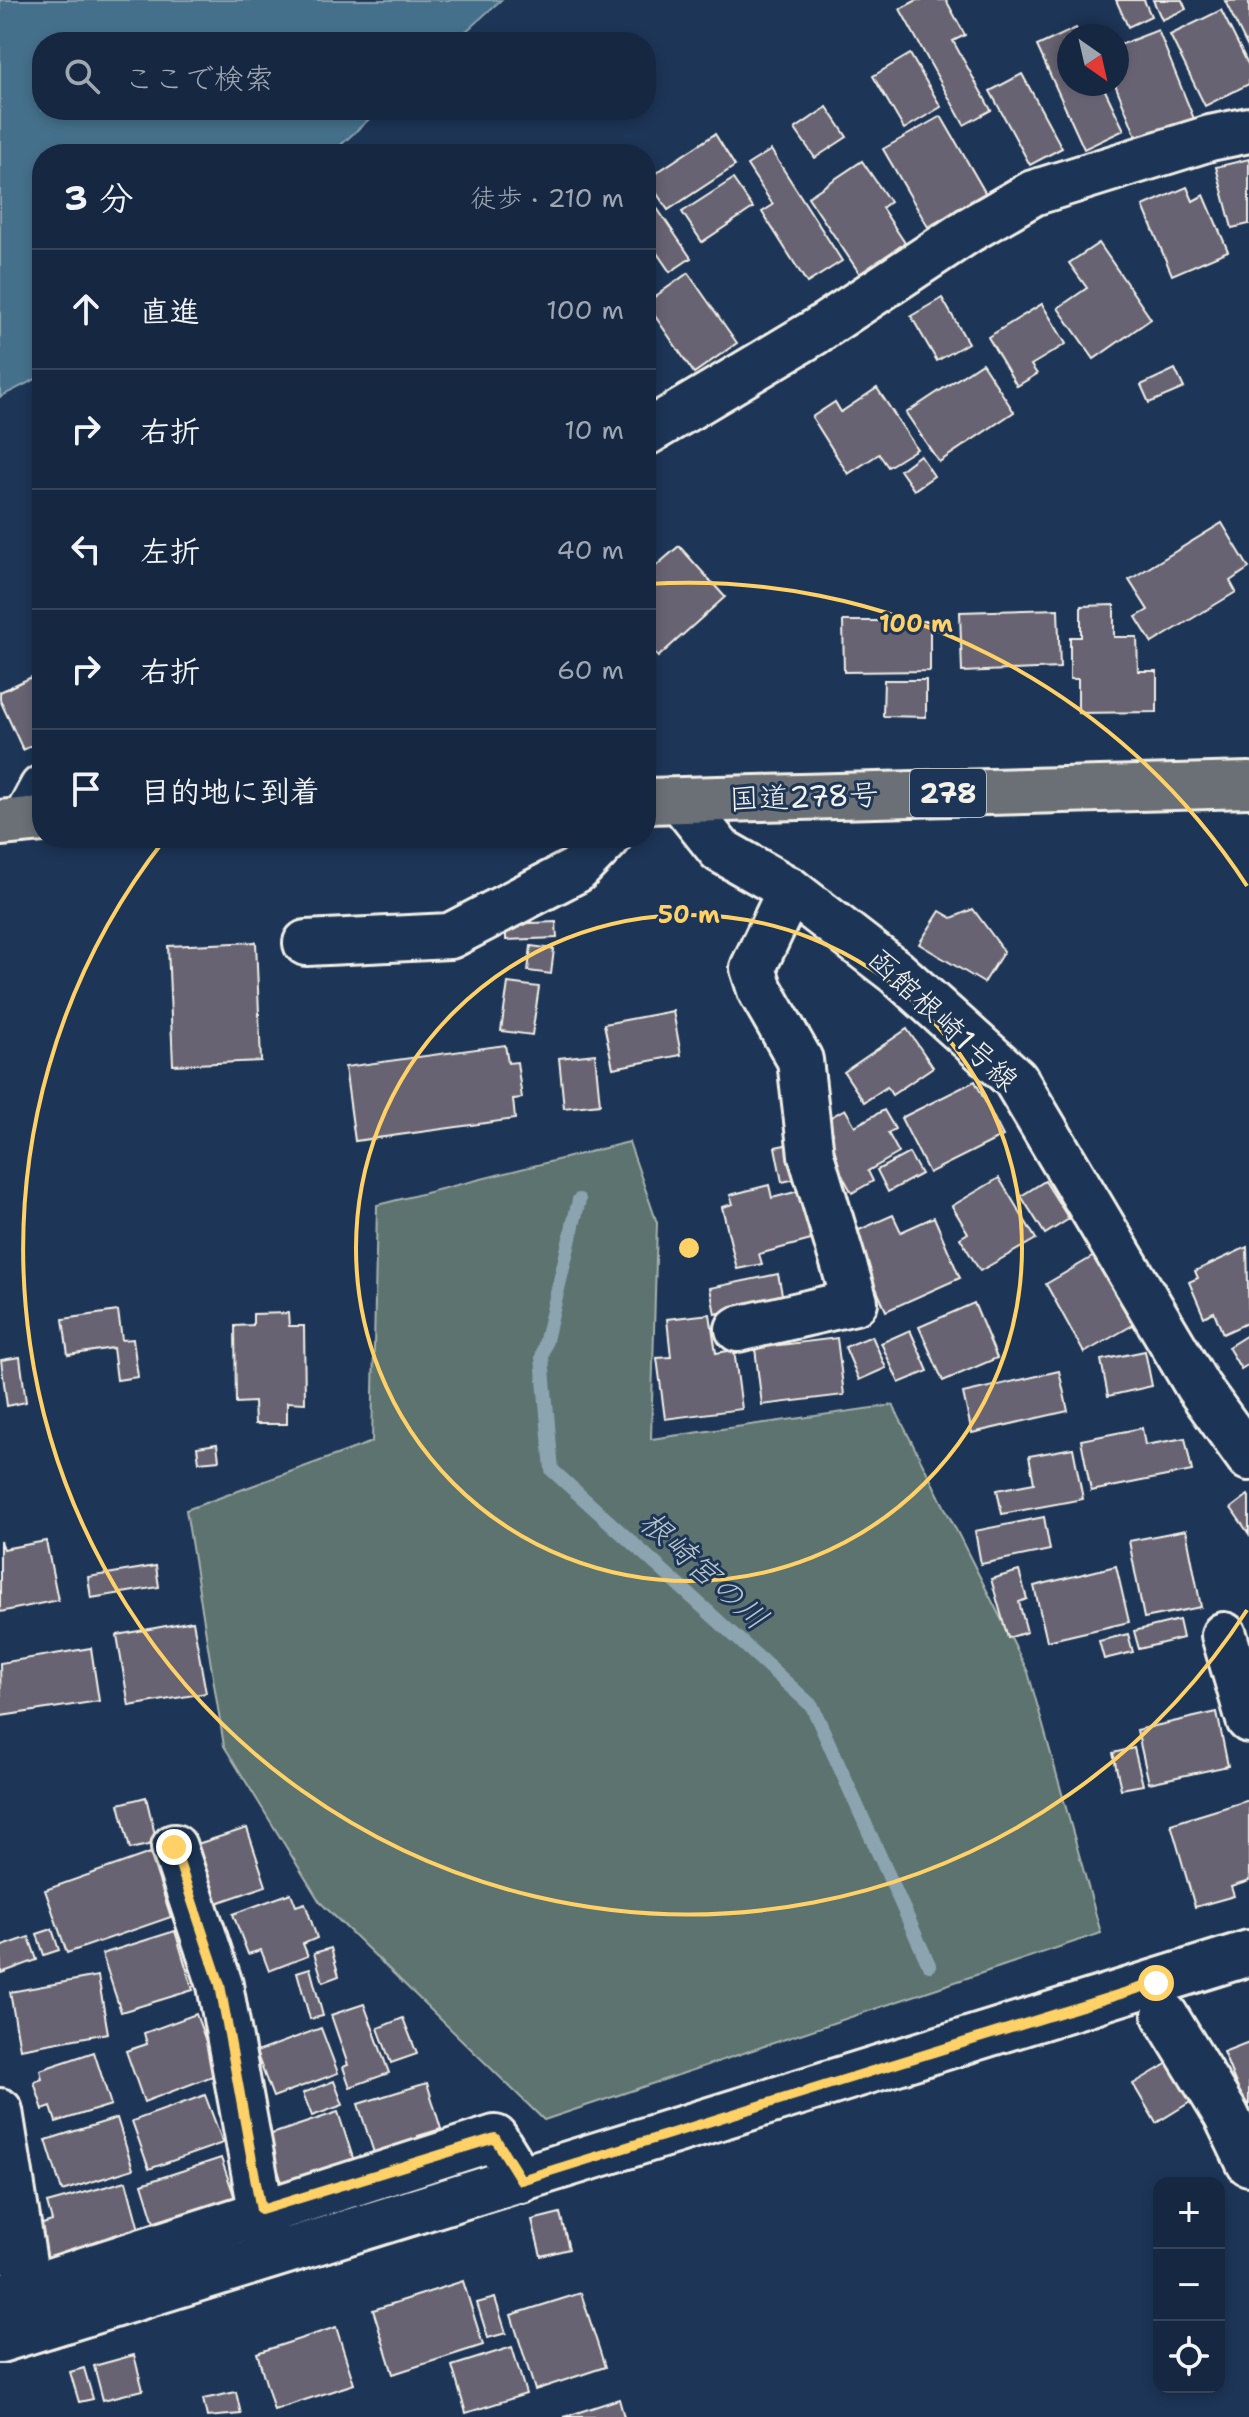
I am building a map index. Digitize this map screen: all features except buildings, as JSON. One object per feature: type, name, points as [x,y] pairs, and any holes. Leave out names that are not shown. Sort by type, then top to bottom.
[{"type":"highway","name":"国道278号","points":[[663,801],[1249,785]]},
{"type":"street","points":[[656,427],[815,332],[969,230],[1033,193],[1210,138],[1249,130]]},
{"type":"street","name":"函館根崎1号線","points":[[663,801],[720,850],[790,890],[896,972],[1015,1079],[1198,1387],[1249,1458]]},
{"type":"street","points":[[306,943],[450,936],[577,870],[598,848]]},
{"type":"street","points":[[738,1329],[855,1302],[811,1155],[800,1060],[760,990],[753,968],[790,890]]},
{"type":"street","points":[[1224,1635],[1249,1720]]},
{"type":"street","points":[[174,1847],[220,1985],[269,2254]]},
{"type":"street","points":[[17,2313],[269,2254],[521,2180],[1249,1953]]},
{"type":"street","points":[[1165,2015],[1226,2115],[1249,2163]]},
{"type":"street","points":[[0,2111],[17,2313]]},
{"type":"street","points":[[17,2313],[261,2210],[495,2138],[521,2180]]},
{"type":"green space","points":[[629,1142],[657,1223],[651,1439],[893,1405],[1028,1672],[1101,1933],[544,2120],[320,1902],[224,1746],[186,1510],[372,1442],[377,1205]]},
{"type":"water","points":[[0,0],[501,0],[465,32],[32,32],[32,120],[368,120],[342,144],[32,144],[32,381],[0,397]]},
{"type":"waterway","name":"根崎宮の川","points":[[579,1200],[542,1357],[552,1470],[812,1706],[929,1965]]},
{"type":"route","points":[[174,1847],[220,1985],[261,2210],[495,2138],[521,2180],[1156,1983]]}]
